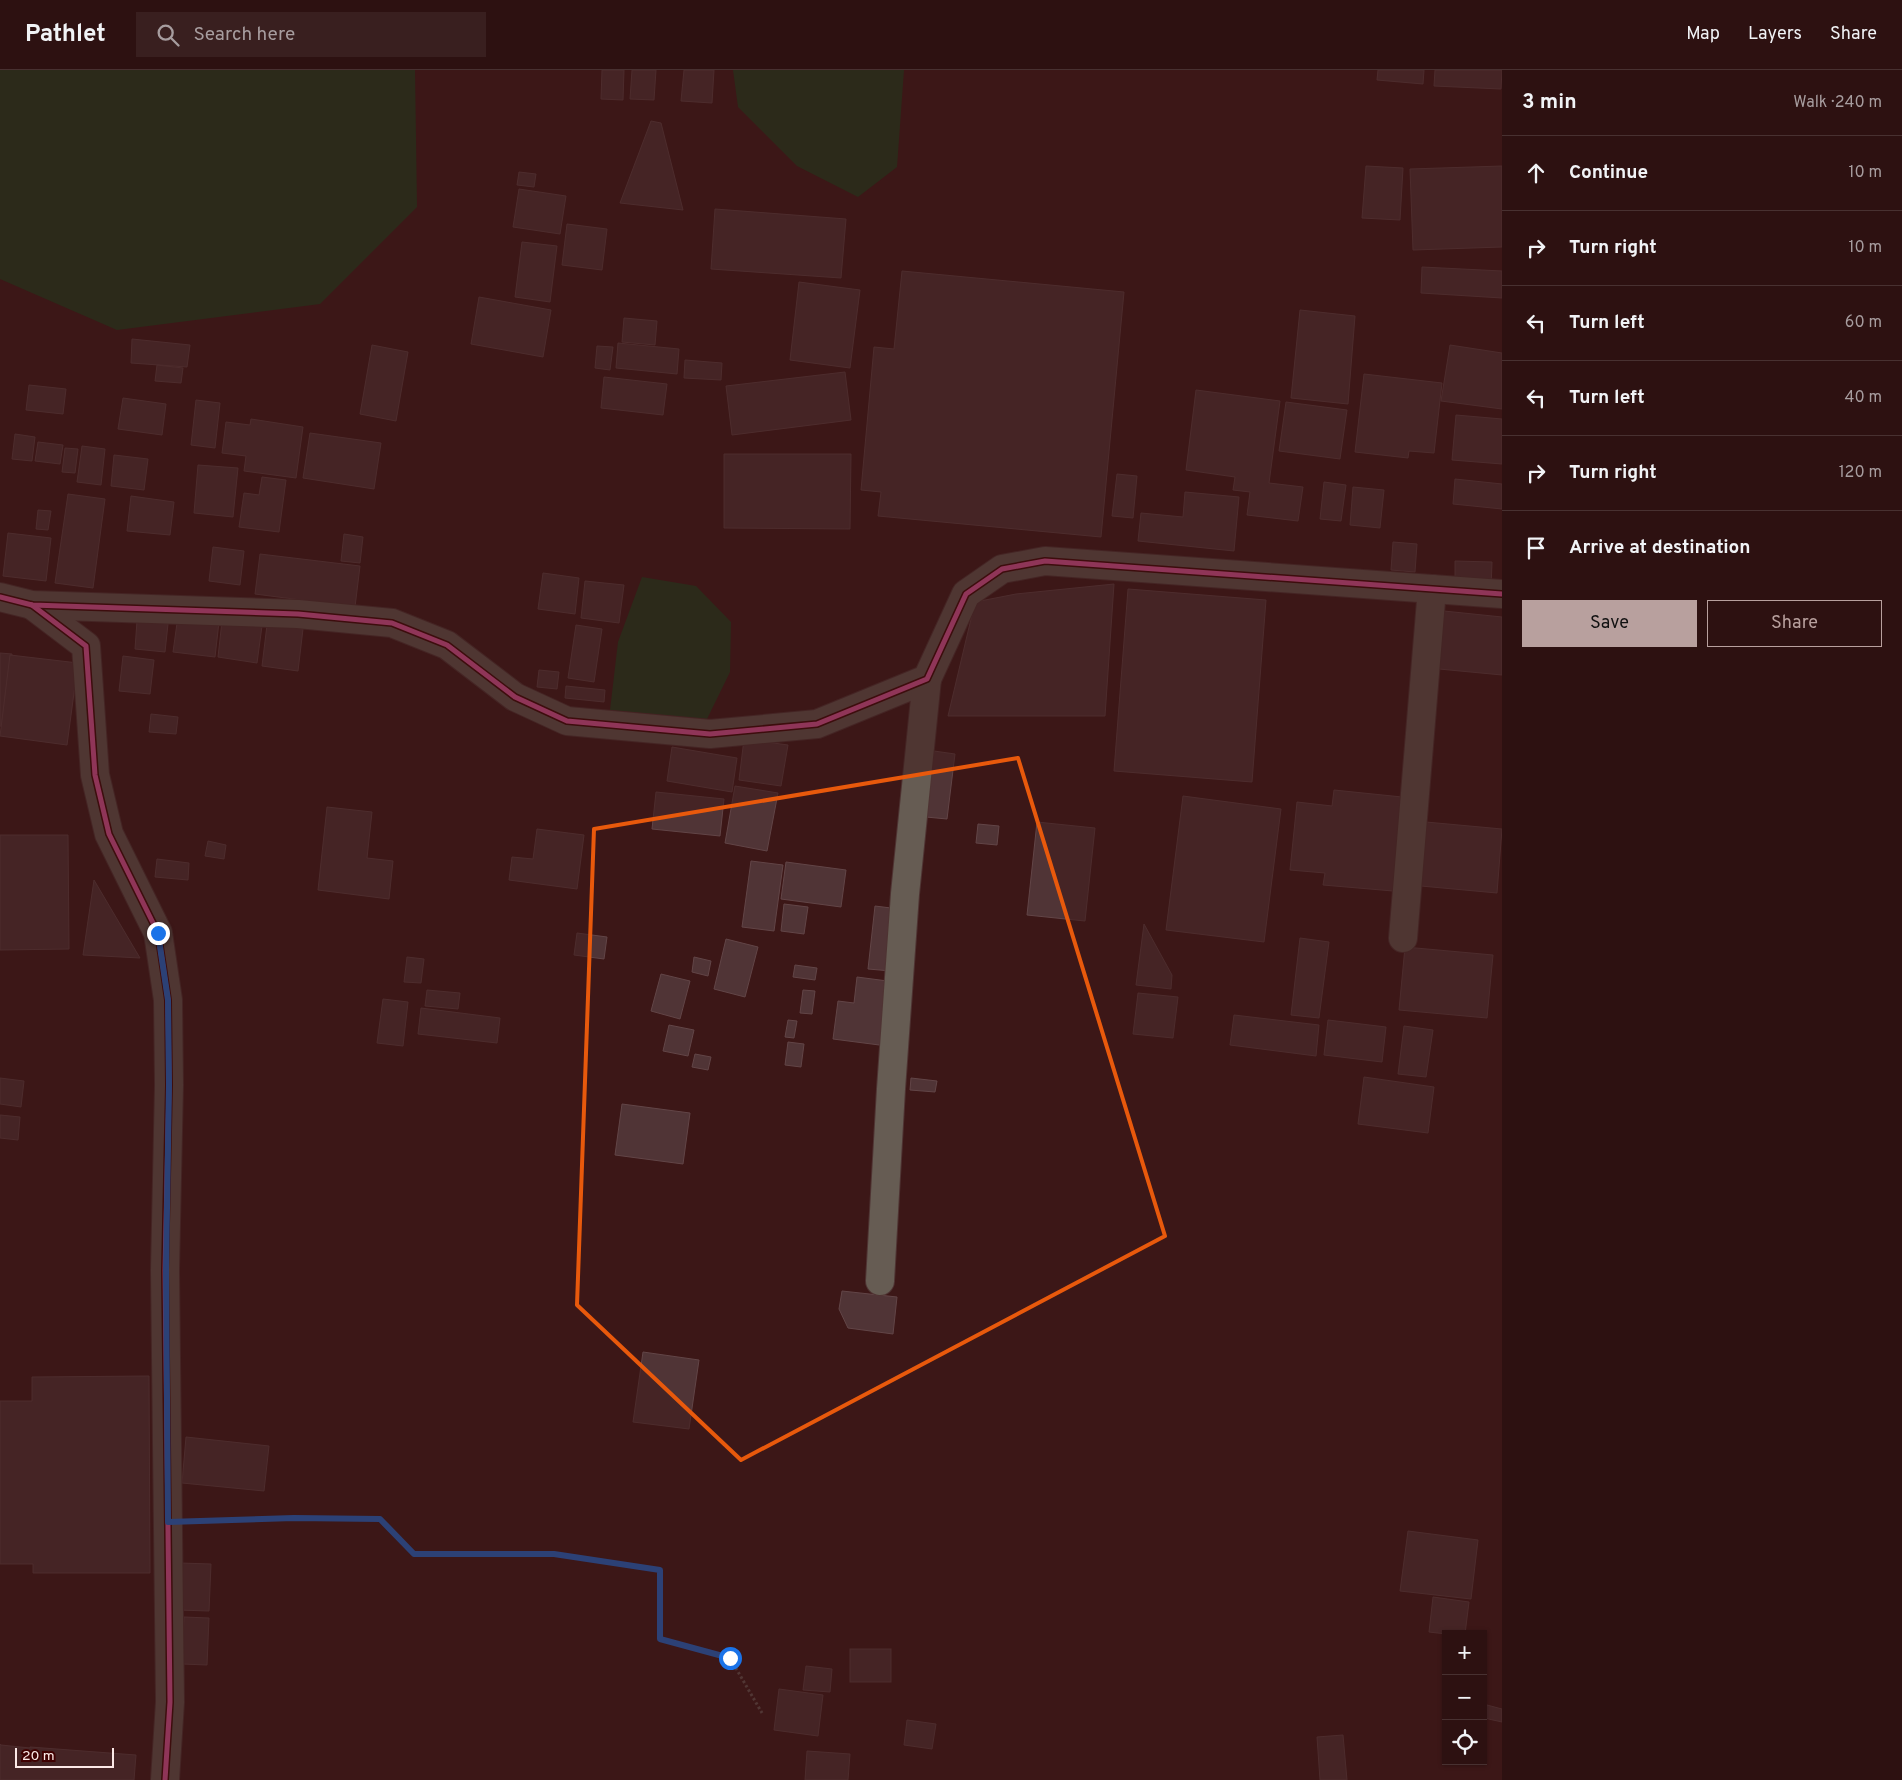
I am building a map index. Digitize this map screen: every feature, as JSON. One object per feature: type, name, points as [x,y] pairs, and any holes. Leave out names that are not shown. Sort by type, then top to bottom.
[{"type":"street","points":[[880,1281],[905,894],[927,678],[966,594],[1002,569],[1045,561],[1502,594]]},
{"type":"street","points":[[1403,938],[1432,588]]},
{"type":"street","points":[[0,597],[32,605],[298,614],[392,623],[447,645],[515,697],[567,721],[710,734],[817,724],[927,678]]},
{"type":"street","points":[[32,605],[86,646],[95,775],[109,834],[158,933],[168,1000],[169,1085],[166,1270],[170,1702],[165,1780]]},
{"type":"path","points":[[168,1522],[294,1518],[380,1519],[414,1554],[554,1554],[660,1570],[660,1639],[730,1658],[762,1713]]},
{"type":"highlighted area","points":[[1018,758],[1165,1236],[741,1460],[577,1305],[594,829]]},
{"type":"shaded area","points":[[0,70],[415,70],[417,207],[320,304],[117,330],[0,279]]},
{"type":"shaded area","points":[[733,70],[904,70],[897,167],[858,197],[797,166],[738,107]]},
{"type":"shaded area","points":[[642,577],[696,586],[731,622],[730,672],[707,719],[610,710],[618,642]]},
{"type":"building","points":[[602,70],[624,70],[623,100],[601,99]]},
{"type":"building","points":[[632,70],[656,70],[654,100],[630,99]]},
{"type":"building","points":[[684,70],[714,70],[712,103],[681,101]]},
{"type":"building","points":[[1378,70],[1424,70],[1423,84],[1377,80]]},
{"type":"building","points":[[1435,70],[1502,70],[1501,89],[1434,86]]},
{"type":"building","points":[[651,121],[661,123],[683,210],[620,203]]},
{"type":"building","points":[[1366,166],[1403,168],[1400,220],[1362,218]]},
{"type":"building","points":[[1502,166],[1502,247],[1413,250],[1410,169]]},
{"type":"building","points":[[519,172],[536,174],[534,187],[517,185]]},
{"type":"building","points":[[519,189],[566,196],[560,234],[513,227]]},
{"type":"building","points":[[715,209],[846,219],[841,278],[711,269]]},
{"type":"building","points":[[567,224],[607,229],[602,270],[562,265]]},
{"type":"building","points":[[522,242],[557,246],[550,302],[515,297]]},
{"type":"building","points":[[1422,267],[1502,271],[1502,298],[1421,293]]},
{"type":"building","points":[[902,271],[1124,292],[1101,537],[878,516],[881,492],[861,490],[874,347],[894,349]]},
{"type":"building","points":[[799,282],[860,290],[850,368],[790,360]]},
{"type":"building","points":[[479,297],[551,310],[543,357],[471,344]]},
{"type":"building","points":[[1300,310],[1355,316],[1348,404],[1291,398]]},
{"type":"building","points":[[624,318],[657,321],[655,345],[622,342]]},
{"type":"building","points":[[132,339],[190,345],[187,367],[131,363]]},
{"type":"building","points":[[618,343],[679,349],[677,374],[616,368]]},
{"type":"building","points":[[372,345],[408,352],[396,421],[360,414]]},
{"type":"building","points":[[1450,345],[1502,353],[1502,409],[1441,401]]},
{"type":"building","points":[[597,346],[613,347],[610,370],[595,368]]},
{"type":"building","points":[[685,360],[722,363],[721,380],[684,378]]},
{"type":"building","points":[[157,365],[183,368],[181,383],[155,381]]},
{"type":"building","points":[[845,372],[851,420],[732,435],[726,386]]},
{"type":"building","points":[[1364,374],[1442,383],[1434,453],[1409,451],[1408,458],[1355,452]]},
{"type":"building","points":[[604,377],[667,384],[663,415],[601,408]]},
{"type":"building","points":[[29,385],[66,389],[63,414],[26,410]]},
{"type":"building","points":[[1196,390],[1280,401],[1269,483],[1303,487],[1298,521],[1247,515],[1250,492],[1233,490],[1235,477],[1186,470]]},
{"type":"building","points":[[123,398],[166,404],[162,435],[118,429]]},
{"type":"building","points":[[196,400],[220,403],[215,448],[191,445]]},
{"type":"building","points":[[1286,402],[1347,410],[1340,459],[1279,451]]},
{"type":"building","points":[[1456,415],[1502,419],[1502,464],[1452,460]]},
{"type":"building","points":[[251,419],[303,427],[296,478],[244,471],[246,456],[222,453],[226,422],[250,425]]},
{"type":"building","points":[[310,433],[381,443],[374,489],[303,478]]},
{"type":"building","points":[[15,434],[35,437],[32,461],[12,459]]},
{"type":"building","points":[[38,442],[63,445],[60,464],[35,461]]},
{"type":"building","points":[[82,446],[105,449],[101,485],[77,482]]},
{"type":"building","points":[[65,448],[78,449],[75,473],[62,472]]},
{"type":"building","points":[[724,454],[851,454],[850,529],[724,528]]},
{"type":"building","points":[[114,455],[148,459],[144,490],[111,486]]},
{"type":"building","points":[[198,465],[238,468],[233,517],[194,513]]},
{"type":"building","points":[[1117,474],[1137,476],[1133,518],[1112,516]]},
{"type":"building","points":[[262,477],[286,480],[279,532],[239,527],[244,493],[259,495]]},
{"type":"building","points":[[1455,479],[1502,484],[1502,509],[1453,504]]},
{"type":"building","points":[[1324,482],[1346,485],[1341,521],[1320,519]]},
{"type":"building","points":[[1353,487],[1384,490],[1380,528],[1350,525]]},
{"type":"building","points":[[1185,492],[1239,497],[1234,551],[1138,541],[1141,513],[1183,517]]},
{"type":"building","points":[[68,494],[105,499],[93,588],[55,583]]},
{"type":"building","points":[[131,496],[174,502],[170,535],[127,531]]},
{"type":"building","points":[[38,510],[51,511],[48,530],[36,529]]},
{"type":"building","points":[[8,533],[51,538],[46,581],[3,576]]},
{"type":"building","points":[[344,534],[363,537],[360,563],[341,561]]},
{"type":"building","points":[[1393,542],[1417,544],[1415,572],[1391,570]]},
{"type":"building","points":[[213,547],[244,551],[240,585],[209,581]]},
{"type":"building","points":[[260,554],[360,566],[355,607],[255,594]]},
{"type":"building","points":[[1455,561],[1492,562],[1491,589],[1455,588]]},
{"type":"building","points":[[543,573],[579,578],[575,614],[538,609]]},
{"type":"building","points":[[585,581],[624,585],[619,623],[581,618]]},
{"type":"building","points":[[1114,584],[1105,716],[948,716],[975,602],[1016,594]]},
{"type":"building","points":[[1128,589],[1266,600],[1252,782],[1114,771]]},
{"type":"building","points":[[1444,611],[1502,617],[1502,675],[1439,669]]},
{"type":"building","points":[[178,616],[219,622],[215,657],[173,652]]},
{"type":"building","points":[[137,621],[168,624],[165,652],[135,649]]},
{"type":"building","points":[[222,621],[262,626],[257,663],[218,657]]},
{"type":"building","points":[[267,625],[303,629],[298,671],[262,666]]},
{"type":"building","points":[[576,625],[602,629],[594,682],[568,678]]},
{"type":"building","points":[[0,653],[12,654],[4,727],[0,726]]},
{"type":"building","points":[[10,655],[78,663],[67,745],[0,736]]},
{"type":"building","points":[[123,656],[154,660],[150,694],[119,691]]},
{"type":"building","points":[[539,670],[559,672],[557,689],[537,687]]},
{"type":"building","points":[[566,686],[605,690],[604,702],[565,698]]},
{"type":"building","points":[[151,714],[178,717],[176,734],[149,732]]},
{"type":"building","points":[[744,739],[788,745],[781,786],[739,780]]},
{"type":"building","points":[[672,747],[737,758],[732,792],[667,781]]},
{"type":"building","points":[[934,751],[955,754],[947,819],[926,817]]},
{"type":"building","points":[[735,786],[778,793],[767,851],[725,843]]},
{"type":"building","points":[[1334,790],[1402,797],[1393,891],[1323,885],[1325,873],[1290,870],[1297,802],[1332,806]]},
{"type":"building","points":[[656,792],[724,799],[720,836],[652,829]]},
{"type":"building","points":[[1183,796],[1281,809],[1264,942],[1166,930]]},
{"type":"building","points":[[327,807],[372,812],[367,858],[393,861],[389,899],[318,890]]},
{"type":"building","points":[[1037,822],[1095,828],[1085,921],[1027,915]]},
{"type":"building","points":[[1426,822],[1502,829],[1497,893],[1421,886]]},
{"type":"building","points":[[978,824],[999,826],[997,845],[976,843]]},
{"type":"building","points":[[537,829],[584,835],[577,889],[509,880],[512,857],[533,859]]},
{"type":"building","points":[[0,835],[68,835],[69,949],[0,950]]},
{"type":"building","points":[[208,841],[226,845],[224,859],[205,856]]},
{"type":"building","points":[[157,859],[189,863],[188,880],[155,877]]},
{"type":"building","points":[[751,861],[783,865],[774,931],[742,927]]},
{"type":"building","points":[[786,862],[846,870],[841,907],[781,899]]},
{"type":"building","points":[[94,880],[140,958],[83,955]]},
{"type":"building","points":[[784,904],[808,907],[804,934],[781,931]]},
{"type":"building","points":[[875,906],[899,909],[891,971],[868,969]]},
{"type":"building","points":[[1144,924],[1172,975],[1171,989],[1136,985]]},
{"type":"building","points":[[577,933],[607,937],[604,959],[574,955]]},
{"type":"building","points":[[1300,938],[1329,942],[1319,1018],[1291,1015]]},
{"type":"building","points":[[726,939],[758,947],[745,997],[714,989]]},
{"type":"building","points":[[1405,947],[1493,955],[1487,1018],[1399,1010]]},
{"type":"building","points":[[407,957],[424,959],[421,983],[404,982]]},
{"type":"building","points":[[694,957],[711,961],[708,976],[692,972]]},
{"type":"building","points":[[795,965],[817,968],[815,980],[793,977]]},
{"type":"building","points":[[661,974],[690,981],[680,1019],[651,1011]]},
{"type":"building","points":[[857,977],[895,982],[887,1046],[833,1039],[838,1001],[854,1003]]},
{"type":"building","points":[[427,990],[460,993],[458,1009],[425,1006]]},
{"type":"building","points":[[803,990],[815,991],[812,1014],[800,1013]]},
{"type":"building","points":[[1138,993],[1178,997],[1173,1038],[1133,1034]]},
{"type":"building","points":[[383,999],[408,1002],[403,1046],[377,1043]]},
{"type":"building","points":[[421,1008],[500,1018],[497,1043],[418,1034]]},
{"type":"building","points":[[1234,1015],[1319,1025],[1316,1056],[1230,1045]]},
{"type":"building","points":[[788,1020],[797,1021],[794,1038],[785,1037]]},
{"type":"building","points":[[1328,1020],[1386,1027],[1382,1062],[1324,1055]]},
{"type":"building","points":[[669,1025],[694,1030],[688,1056],[663,1051]]},
{"type":"building","points":[[1404,1026],[1433,1030],[1426,1077],[1398,1074]]},
{"type":"building","points":[[788,1042],[804,1044],[801,1067],[785,1065]]},
{"type":"building","points":[[695,1054],[711,1057],[708,1070],[692,1067]]},
{"type":"building","points":[[1364,1077],[1434,1087],[1428,1133],[1358,1124]]},
{"type":"building","points":[[0,1078],[24,1081],[21,1107],[0,1104]]},
{"type":"building","points":[[911,1078],[937,1081],[935,1092],[910,1090]]},
{"type":"building","points":[[622,1104],[690,1113],[683,1164],[615,1155]]},
{"type":"building","points":[[0,1115],[20,1117],[18,1140],[0,1138]]},
{"type":"building","points":[[842,1291],[897,1297],[893,1334],[848,1328],[839,1309]]},
{"type":"building","points":[[643,1352],[699,1360],[689,1429],[633,1422]]},
{"type":"building","points":[[149,1376],[150,1573],[33,1573],[33,1564],[0,1564],[0,1401],[32,1401],[32,1377]]},
{"type":"building","points":[[186,1437],[269,1446],[264,1491],[182,1483]]},
{"type":"building","points":[[1408,1531],[1478,1540],[1471,1599],[1400,1591]]},
{"type":"building","points":[[180,1563],[211,1564],[209,1611],[178,1610]]},
{"type":"building","points":[[1433,1597],[1469,1602],[1466,1630],[1442,1630],[1442,1634],[1429,1632]]},
{"type":"building","points":[[184,1617],[209,1618],[207,1665],[182,1664]]},
{"type":"building","points":[[850,1649],[891,1649],[891,1682],[850,1682]]},
{"type":"building","points":[[806,1666],[832,1669],[830,1692],[803,1690]]},
{"type":"building","points":[[779,1689],[823,1695],[818,1736],[774,1730]]},
{"type":"building","points":[[1487,1705],[1502,1709],[1502,1722],[1487,1719]]},
{"type":"building","points":[[907,1720],[936,1724],[932,1749],[904,1745]]},
{"type":"building","points":[[1343,1735],[1347,1780],[1320,1780],[1317,1737]]},
{"type":"building","points":[[0,1744],[30,1748],[136,1755],[134,1780],[0,1780]]},
{"type":"building","points":[[807,1751],[850,1754],[848,1780],[805,1780]]},
{"type":"cycle path","points":[[0,597],[32,605],[298,614],[392,623],[447,645],[515,697],[567,721],[710,734],[817,724],[927,679],[966,594],[1002,569],[1045,561],[1502,594]]},
{"type":"cycle path","points":[[32,605],[86,646],[95,775],[109,834],[158,933],[168,1000],[169,1085],[165,1270],[170,1702],[165,1780]]},
{"type":"route","points":[[158,933],[168,1000],[169,1085],[166,1270],[168,1522],[294,1518],[380,1519],[414,1554],[554,1554],[660,1570],[660,1639],[730,1658]]}]
